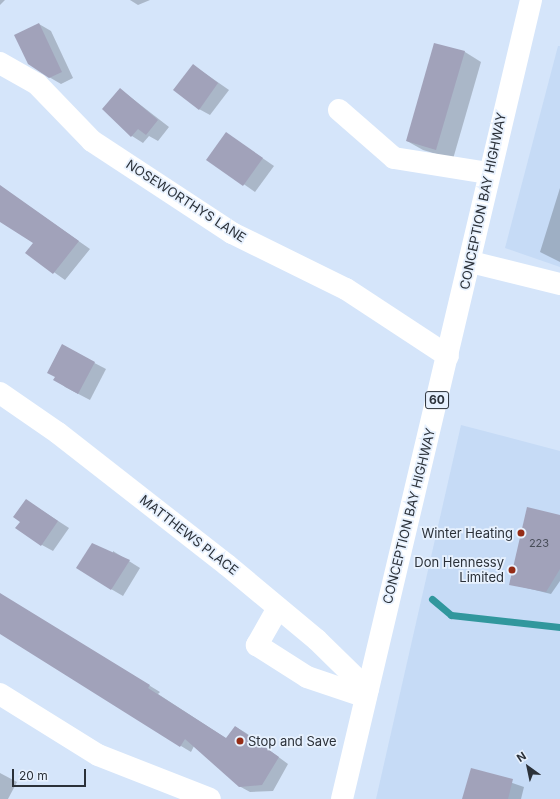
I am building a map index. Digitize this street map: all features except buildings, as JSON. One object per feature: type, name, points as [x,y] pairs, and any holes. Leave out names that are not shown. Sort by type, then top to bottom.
[{"type":"street","name":"CONCEPTION BAY HIGHWAY","points":[[342,799],[471,262],[489,173],[531,0]]},
{"type":"street","name":"NOSEWORTHYS LANE","points":[[0,63],[37,84],[92,141],[232,233],[346,289],[448,356]]},
{"type":"street","points":[[339,110],[394,158],[489,173]]},
{"type":"street","points":[[471,262],[560,284]]},
{"type":"street","name":"MATTHEWS PLACE","points":[[0,393],[87,455],[278,608],[367,693]]},
{"type":"street","points":[[278,608],[257,645],[307,677],[367,693]]},
{"type":"street","points":[[0,694],[98,755],[210,799]]},
{"type":"shaded area","points":[[558,46],[560,46],[560,267],[505,248]]},
{"type":"shaded area","points":[[461,425],[560,451],[560,799],[376,799]]},
{"type":"waterway","points":[[432,599],[451,615],[560,627]]},
{"type":"place","name":"Winter Heating","points":[[521,533]]},
{"type":"place","name":"Don Hennessy Limited","points":[[512,570]]},
{"type":"place","name":"Stop and Save","points":[[240,741]]}]
